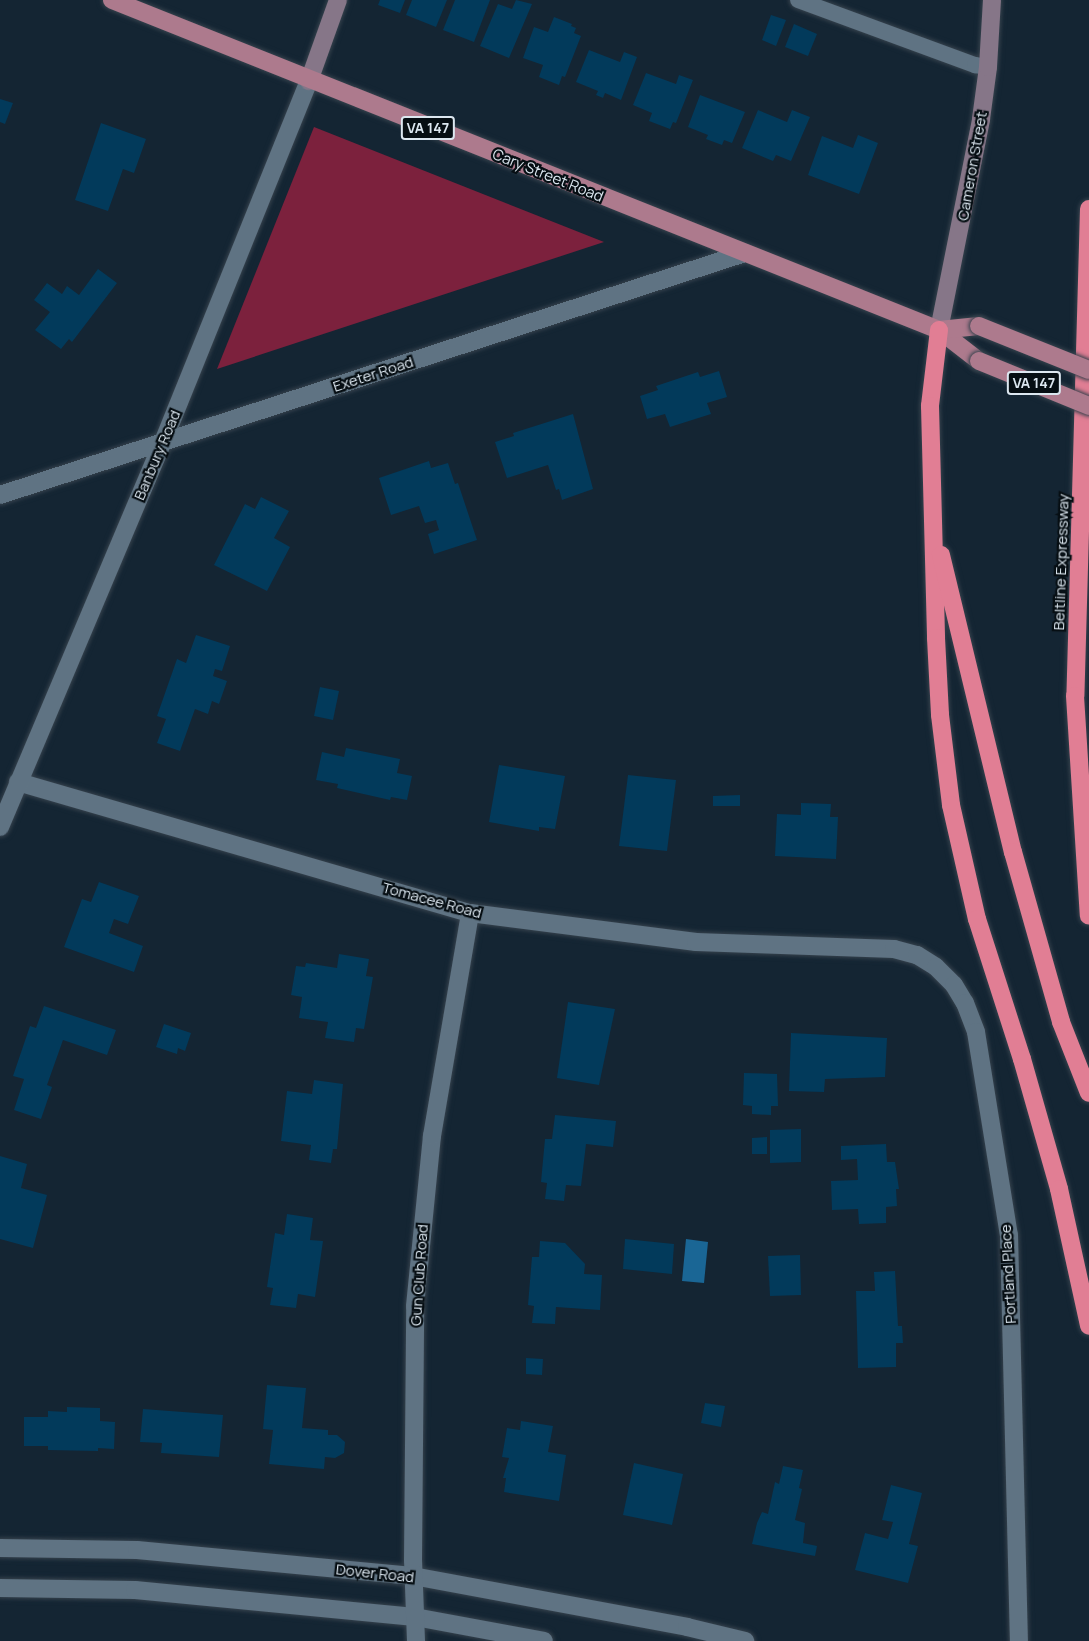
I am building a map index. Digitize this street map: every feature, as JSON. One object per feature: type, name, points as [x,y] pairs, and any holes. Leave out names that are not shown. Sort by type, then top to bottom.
[{"type":"highway","name":"Beltline Expressway","points":[[1089,209],[1075,696],[1089,916]]},
{"type":"highway","points":[[939,330],[930,406],[933,527],[940,715],[951,805],[977,919],[1022,1059],[1059,1189],[1089,1326]]},
{"type":"highway","points":[[933,527],[1013,852],[1061,1022],[1089,1093]]},
{"type":"main road","name":"Cary Street Road","points":[[112,0],[309,81],[939,330],[979,361],[1089,406]]},
{"type":"main road","points":[[309,81],[338,0]]},
{"type":"main road","name":"Cameron Street","points":[[939,330],[958,244],[988,67],[992,0]]},
{"type":"main road","name":"VA 147","points":[[939,330],[979,326],[1089,370]]},
{"type":"street","name":"Banbury Road","points":[[0,827],[163,442],[309,81]]},
{"type":"street","name":"Exeter Road","points":[[0,495],[745,253]]},
{"type":"street","name":"Tomacee Road","points":[[18,783],[470,913],[696,942],[894,949]]},
{"type":"street","name":"Gun Club Road","points":[[416,1641],[413,1576],[415,1306],[432,1136],[470,913]]},
{"type":"street","name":"Portland Place","points":[[894,949],[917,956],[936,967],[966,1003],[976,1032],[1009,1235],[1019,1641]]},
{"type":"street","name":"Dover Road","points":[[0,1548],[137,1550],[413,1576],[687,1627],[745,1641]]},
{"type":"street","points":[[0,1588],[135,1590],[415,1617],[544,1641]]},
{"type":"lane","points":[[798,0],[975,65],[988,67]]},
{"type":"shaded area","points":[[314,127],[604,242],[217,369]]},
{"type":"water","points":[[686,1239],[708,1242],[704,1283],[682,1281]]},
{"type":"building","points":[[380,0],[405,0],[400,13],[378,5]]},
{"type":"building","points":[[412,0],[447,0],[436,27],[406,15]]},
{"type":"building","points":[[455,0],[490,0],[474,42],[443,30]]},
{"type":"building","points":[[516,0],[532,4],[509,58],[480,46],[498,4],[512,9]]},
{"type":"building","points":[[771,15],[786,20],[776,46],[762,40]]},
{"type":"building","points":[[554,17],[572,24],[571,26],[576,28],[574,33],[581,36],[565,77],[562,76],[559,85],[539,77],[543,65],[523,58],[534,27],[548,32]]},
{"type":"building","points":[[794,24],[817,34],[808,56],[785,47]]},
{"type":"building","points":[[589,50],[620,62],[624,52],[637,57],[621,100],[605,93],[603,98],[596,95],[598,91],[576,82]]},
{"type":"building","points":[[646,73],[676,84],[679,75],[693,80],[676,123],[673,122],[670,129],[649,121],[652,113],[633,105]]},
{"type":"building","points":[[700,95],[745,112],[732,143],[724,140],[722,145],[706,139],[708,135],[688,127]]},
{"type":"building","points":[[0,99],[13,103],[5,124],[0,122]]},
{"type":"building","points":[[758,110],[787,122],[792,110],[810,117],[791,161],[776,155],[773,161],[742,148]]},
{"type":"building","points":[[101,123],[146,139],[134,173],[123,169],[108,211],[75,200]]},
{"type":"building","points":[[858,135],[878,143],[859,194],[808,175],[822,136],[853,148]]},
{"type":"building","points":[[98,269],[117,283],[72,342],[69,339],[61,349],[35,330],[50,312],[34,300],[47,283],[62,294],[67,286],[79,295]]},
{"type":"building","points":[[719,371],[727,397],[707,403],[711,414],[670,427],[665,414],[647,419],[640,396],[658,390],[656,386],[698,372],[700,377]]},
{"type":"building","points":[[573,414],[593,489],[562,500],[559,489],[556,490],[548,465],[507,478],[495,442],[514,436],[513,433]]},
{"type":"building","points":[[429,461],[431,468],[448,463],[455,484],[458,483],[477,540],[434,554],[428,534],[439,530],[436,520],[425,523],[419,506],[391,515],[379,478]]},
{"type":"building","points":[[261,497],[289,511],[274,538],[290,547],[267,591],[214,565],[245,504],[255,509]]},
{"type":"building","points":[[196,635],[230,646],[222,671],[215,669],[213,676],[227,681],[219,704],[212,701],[208,714],[195,709],[180,751],[157,743],[166,719],[157,716],[177,659],[186,663]]},
{"type":"building","points":[[320,687],[339,691],[333,720],[314,716]]},
{"type":"building","points":[[346,748],[400,759],[397,773],[412,776],[407,800],[391,797],[390,800],[337,788],[338,784],[316,780],[322,752],[344,757]]},
{"type":"building","points":[[499,765],[565,776],[555,829],[539,827],[539,831],[489,822]]},
{"type":"building","points":[[628,775],[676,780],[667,851],[619,846]]},
{"type":"building","points":[[740,795],[740,806],[713,806],[713,796]]},
{"type":"building","points":[[801,803],[831,804],[830,817],[838,817],[836,859],[775,856],[777,814],[801,815]]},
{"type":"building","points":[[99,882],[139,896],[128,924],[114,919],[109,933],[143,946],[134,972],[64,947],[82,899],[91,902]]},
{"type":"building","points":[[339,954],[369,959],[366,976],[373,977],[364,1029],[356,1028],[354,1042],[325,1038],[328,1022],[299,1018],[302,997],[291,995],[296,966],[305,967],[306,963],[337,968]]},
{"type":"building","points":[[568,1002],[615,1009],[599,1085],[557,1078]]},
{"type":"building","points":[[44,1006],[116,1030],[107,1055],[63,1040],[47,1085],[52,1087],[41,1119],[14,1110],[24,1079],[13,1076],[30,1026],[36,1028]]},
{"type":"building","points":[[164,1024],[191,1033],[185,1051],[178,1048],[177,1054],[156,1047]]},
{"type":"building","points":[[791,1033],[887,1038],[885,1077],[825,1079],[824,1092],[789,1091]]},
{"type":"building","points":[[744,1073],[777,1074],[778,1106],[771,1106],[771,1115],[752,1114],[752,1106],[743,1105]]},
{"type":"building","points":[[314,1080],[343,1084],[337,1149],[333,1149],[331,1163],[309,1160],[311,1145],[281,1141],[287,1091],[312,1094]]},
{"type":"building","points":[[555,1115],[616,1121],[613,1147],[586,1144],[581,1186],[566,1185],[564,1201],[545,1199],[547,1183],[541,1182],[545,1139],[552,1139]]},
{"type":"building","points":[[801,1129],[801,1162],[770,1163],[770,1130]]},
{"type":"building","points":[[767,1137],[767,1154],[752,1154],[752,1138]]},
{"type":"building","points":[[886,1144],[887,1162],[895,1162],[899,1189],[896,1189],[897,1206],[886,1207],[886,1223],[859,1224],[858,1209],[832,1210],[831,1181],[858,1180],[857,1159],[841,1160],[841,1146]]},
{"type":"building","points":[[0,1156],[27,1164],[21,1188],[47,1195],[33,1248],[0,1239]]},
{"type":"building","points":[[287,1214],[313,1218],[310,1240],[323,1241],[315,1297],[298,1294],[296,1308],[270,1305],[273,1288],[267,1287],[275,1233],[284,1235]]},
{"type":"building","points":[[625,1239],[674,1244],[672,1274],[623,1269]]},
{"type":"building","points":[[540,1241],[565,1243],[585,1264],[584,1274],[602,1275],[600,1310],[556,1307],[555,1324],[532,1323],[534,1306],[528,1305],[532,1257],[539,1257]]},
{"type":"building","points":[[800,1255],[801,1295],[770,1296],[768,1256]]},
{"type":"building","points":[[895,1271],[898,1326],[902,1326],[903,1343],[896,1343],[896,1367],[858,1368],[856,1291],[875,1291],[874,1272]]},
{"type":"building","points":[[526,1358],[543,1359],[542,1375],[526,1374]]},
{"type":"building","points":[[267,1385],[306,1388],[302,1428],[328,1430],[328,1435],[337,1435],[345,1442],[344,1453],[335,1458],[325,1457],[324,1469],[269,1464],[273,1430],[263,1429]]},
{"type":"building","points":[[705,1403],[725,1406],[721,1427],[701,1423]]},
{"type":"building","points":[[67,1407],[100,1408],[100,1421],[115,1422],[114,1449],[48,1450],[48,1446],[24,1446],[24,1417],[48,1417],[48,1411],[67,1412]]},
{"type":"building","points":[[143,1409],[223,1415],[219,1457],[161,1453],[162,1443],[140,1442]]},
{"type":"building","points":[[521,1421],[553,1426],[548,1452],[566,1455],[559,1501],[504,1492],[506,1478],[503,1478],[509,1458],[502,1457],[507,1428],[520,1430]]},
{"type":"building","points":[[634,1463],[683,1474],[672,1525],[623,1515]]},
{"type":"building","points":[[783,1466],[803,1470],[799,1488],[802,1489],[795,1520],[805,1523],[803,1543],[817,1546],[815,1556],[752,1544],[762,1512],[768,1514],[775,1482],[779,1484]]},
{"type":"building","points":[[891,1485],[922,1493],[909,1544],[918,1546],[908,1583],[855,1570],[865,1533],[888,1539],[893,1522],[882,1520]]}]
